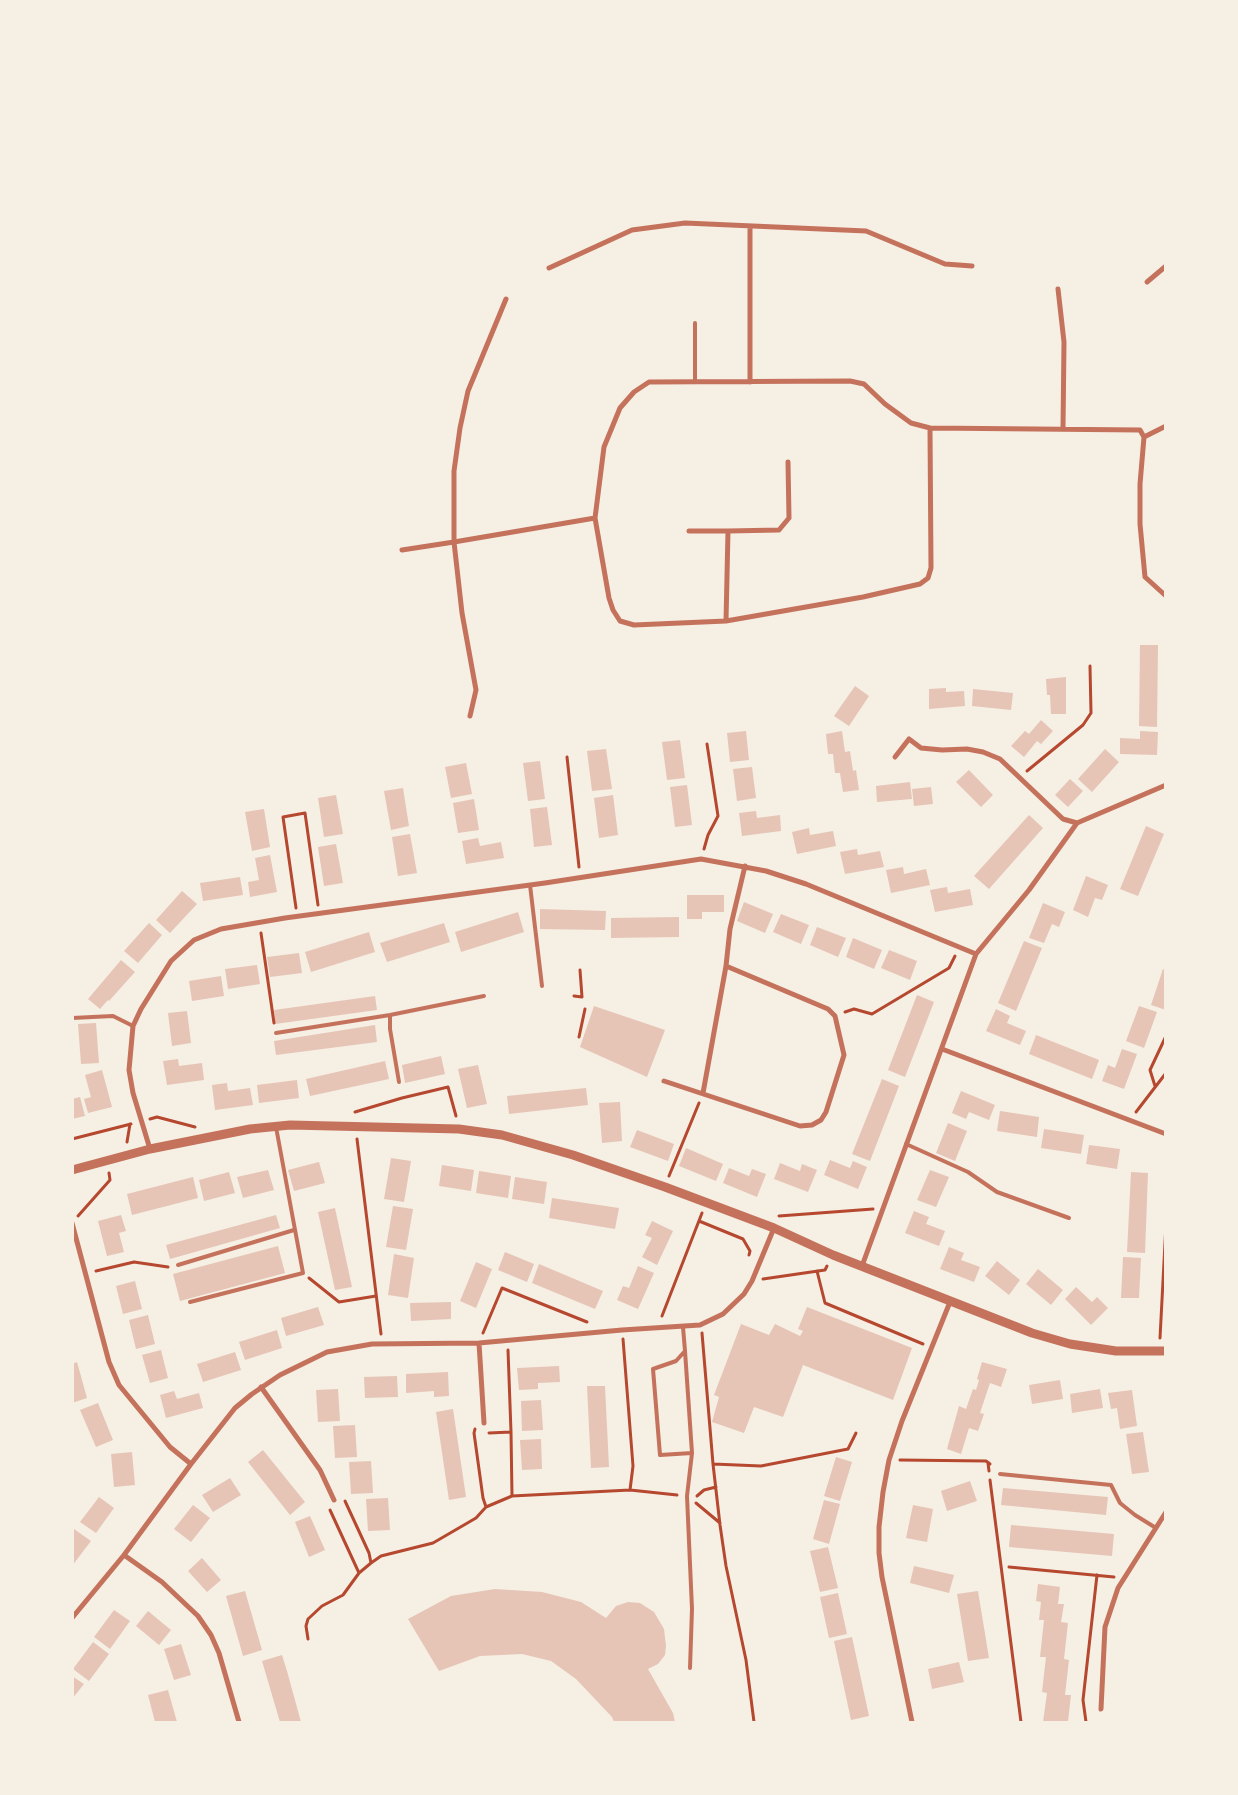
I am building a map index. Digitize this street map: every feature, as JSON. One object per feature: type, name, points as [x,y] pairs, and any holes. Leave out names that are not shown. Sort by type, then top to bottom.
[{"type":"street","points":[[549,268],[632,230],[685,223],[866,231],[945,264],[972,266]]},
{"type":"street","points":[[750,227],[750,382]]},
{"type":"street","points":[[1147,282],[1166,266]]},
{"type":"street","points":[[1058,289],[1064,342],[1063,429]]},
{"type":"street","points":[[470,716],[476,690],[462,613],[454,542],[454,471],[460,428],[468,391],[506,299]]},
{"type":"street","points":[[930,428],[931,568],[928,578],[920,584],[863,597],[726,621],[634,625],[620,621],[610,598],[595,518],[604,447],[620,408],[634,392],[649,382],[850,381],[864,384],[885,404],[912,423],[930,428],[1140,430],[1144,437],[1140,484],[1140,524],[1145,577],[1166,596]]},
{"type":"street","points":[[1144,437],[1166,426]]},
{"type":"street","points":[[689,531],[779,530],[789,518],[788,462]]},
{"type":"street","points":[[402,550],[595,518]]},
{"type":"street","points":[[726,621],[728,531]]},
{"type":"street","points":[[895,758],[909,739],[921,748],[942,750],[967,749],[982,752],[1000,759],[1063,819],[1077,823]]},
{"type":"street","points":[[862,1266],[976,954],[1029,890],[1077,823],[1166,785]]},
{"type":"street","points":[[150,1149],[129,1070],[134,1026],[141,1009],[171,961],[194,940],[221,929],[297,916],[580,878],[701,859],[766,871],[806,884],[976,954]]},
{"type":"street","points":[[703,1094],[726,966],[730,929],[745,866]]},
{"type":"street","points":[[664,1081],[800,1126],[812,1125],[821,1120],[826,1112],[844,1055],[835,1016],[828,1009],[726,966]]},
{"type":"street","points":[[942,1049],[1166,1134]]},
{"type":"street","points":[[72,1170],[150,1149],[250,1129],[290,1125],[460,1129],[502,1135],[573,1155],[706,1202],[774,1228],[833,1255],[1032,1333],[1070,1344],[1116,1351],[1162,1351]]},
{"type":"street","points":[[72,1223],[109,1362],[119,1385],[170,1446],[191,1464]]},
{"type":"street","points":[[72,1618],[124,1555],[191,1464],[236,1408],[261,1387],[298,1365],[328,1352],[382,1344],[479,1342],[700,1325],[723,1314],[744,1294],[752,1281],[774,1228]]},
{"type":"street","points":[[912,1722],[882,1577],[879,1553],[879,1527],[889,1460],[902,1421],[950,1302]]},
{"type":"street","points":[[479,1342],[484,1423]]},
{"type":"street","points":[[261,1387],[320,1470],[334,1500]]},
{"type":"street","points":[[1101,1709],[1105,1627],[1118,1588],[1166,1512]]},
{"type":"street","points":[[124,1555],[162,1582],[198,1616],[211,1635],[219,1653],[239,1722]]},
{"type":"lane","points":[[695,323],[695,382]]},
{"type":"lane","points":[[530,885],[542,986]]},
{"type":"lane","points":[[276,1033],[390,1015],[484,996]]},
{"type":"lane","points":[[390,1015],[390,1029],[399,1082]]},
{"type":"lane","points":[[72,1018],[112,1016],[134,1026]]},
{"type":"lane","points":[[190,1302],[303,1274],[276,1127]]},
{"type":"lane","points":[[906,1144],[968,1172],[997,1192],[1069,1218]]},
{"type":"lane","points":[[178,1265],[294,1230]]},
{"type":"lane","points":[[683,1327],[692,1452],[687,1496],[692,1609],[690,1668]]},
{"type":"lane","points":[[685,1351],[676,1361],[654,1369],[659,1445],[660,1455],[692,1452]]},
{"type":"lane","points":[[1000,1474],[1112,1485],[1120,1503],[1156,1528]]},
{"type":"path","points":[[1019,778],[1083,724],[1091,714],[1090,666]]},
{"type":"path","points":[[701,859],[708,835],[718,816],[707,744]]},
{"type":"path","points":[[567,757],[580,878]]},
{"type":"path","points":[[297,916],[283,817],[305,813],[320,913]]},
{"type":"path","points":[[259,922],[276,1033]]},
{"type":"path","points":[[835,1016],[854,1008],[872,1014],[949,968],[960,947]]},
{"type":"path","points":[[574,996],[582,997],[580,970]]},
{"type":"path","points":[[579,1037],[585,1009]]},
{"type":"path","points":[[1155,1086],[1150,1070],[1166,1036]]},
{"type":"path","points":[[1132,1120],[1134,1114],[1166,1073]]},
{"type":"path","points":[[346,1113],[356,1112],[448,1087],[460,1129]]},
{"type":"path","points":[[665,1187],[703,1094]]},
{"type":"path","points":[[72,1139],[157,1116],[196,1127]]},
{"type":"path","points":[[355,1126],[382,1344]]},
{"type":"path","points":[[72,1218],[80,1216],[110,1180],[108,1161]]},
{"type":"path","points":[[657,1328],[706,1202]]},
{"type":"path","points":[[776,1217],[883,1209]]},
{"type":"path","points":[[699,1221],[742,1239],[750,1251],[749,1259]]},
{"type":"path","points":[[1162,1351],[1166,1224]]},
{"type":"path","points":[[752,1281],[825,1270],[833,1255]]},
{"type":"path","points":[[86,1273],[134,1262],[168,1267],[178,1265]]},
{"type":"path","points":[[817,1271],[824,1302],[932,1347]]},
{"type":"path","points":[[303,1274],[339,1302],[376,1296]]},
{"type":"path","points":[[479,1342],[502,1288],[594,1325]]},
{"type":"path","points":[[700,1325],[720,1524],[726,1566],[746,1660],[754,1722]]},
{"type":"path","points":[[622,1330],[633,1466],[630,1490]]},
{"type":"path","points":[[508,1340],[512,1496]]},
{"type":"path","points":[[484,1423],[476,1428],[474,1433],[483,1498],[486,1507]]},
{"type":"path","points":[[474,1433],[511,1432]]},
{"type":"path","points":[[713,1464],[761,1466],[848,1449],[856,1433]]},
{"type":"path","points":[[889,1460],[986,1461],[1000,1474]]},
{"type":"path","points":[[988,1463],[1021,1722]]},
{"type":"path","points":[[716,1487],[704,1490],[696,1497],[695,1501],[720,1524]]},
{"type":"path","points":[[308,1638],[306,1626],[308,1619],[322,1606],[342,1595],[359,1573],[381,1556],[434,1543],[476,1518],[486,1507],[512,1496],[630,1490],[687,1496]]},
{"type":"path","points":[[359,1573],[328,1508],[334,1500],[346,1501],[369,1553],[371,1563]]},
{"type":"path","points":[[1009,1567],[1124,1578]]},
{"type":"path","points":[[1086,1722],[1083,1700],[1097,1575]]},
{"type":"building","points":[[1140,645],[1158,645],[1157,727],[1139,726]]},
{"type":"building","points":[[1066,677],[1066,714],[1051,714],[1050,695],[1047,695],[1046,679]]},
{"type":"building","points":[[855,686],[869,696],[849,726],[834,716]]},
{"type":"building","points":[[946,688],[946,692],[964,691],[965,706],[929,709],[929,689]]},
{"type":"building","points":[[973,689],[1013,693],[1011,710],[972,706]]},
{"type":"building","points":[[1041,720],[1053,731],[1041,744],[1037,741],[1024,757],[1011,746],[1025,731],[1029,734]]},
{"type":"building","points":[[746,731],[749,760],[730,762],[727,733]]},
{"type":"building","points":[[842,731],[845,752],[850,751],[853,771],[856,770],[859,790],[843,792],[840,773],[835,773],[833,754],[828,754],[826,734]]},
{"type":"building","points":[[1140,731],[1158,732],[1157,755],[1120,754],[1120,738],[1140,739]]},
{"type":"building","points":[[680,740],[685,778],[667,780],[662,742]]},
{"type":"building","points":[[606,749],[612,789],[592,791],[587,751]]},
{"type":"building","points":[[1105,749],[1119,762],[1092,792],[1078,779]]},
{"type":"building","points":[[540,761],[545,799],[528,801],[523,763]]},
{"type":"building","points":[[466,763],[472,794],[451,798],[445,767]]},
{"type":"building","points":[[752,767],[756,798],[737,801],[733,769]]},
{"type":"building","points":[[969,770],[993,795],[981,807],[956,782]]},
{"type":"building","points":[[1070,779],[1083,791],[1068,807],[1055,795]]},
{"type":"building","points":[[910,782],[912,799],[877,802],[876,786]]},
{"type":"building","points":[[687,785],[692,825],[675,827],[670,787]]},
{"type":"building","points":[[931,787],[933,804],[914,806],[912,789]]},
{"type":"building","points":[[403,788],[409,826],[391,830],[384,791]]},
{"type":"building","points":[[336,795],[343,834],[324,837],[318,798]]},
{"type":"building","points":[[613,795],[618,835],[599,838],[594,798]]},
{"type":"building","points":[[474,799],[479,830],[458,833],[453,803]]},
{"type":"building","points":[[547,807],[552,845],[534,847],[530,809]]},
{"type":"building","points":[[264,809],[270,847],[252,851],[245,812]]},
{"type":"building","points":[[756,811],[757,818],[780,815],[781,831],[742,836],[739,813]]},
{"type":"building","points":[[1029,815],[1043,828],[989,889],[974,876]]},
{"type":"building","points":[[1146,826],[1164,834],[1138,896],[1120,889]]},
{"type":"building","points":[[809,828],[810,835],[833,831],[836,846],[797,854],[792,832]]},
{"type":"building","points":[[410,834],[417,873],[398,876],[392,837]]},
{"type":"building","points":[[478,838],[480,846],[501,842],[504,858],[466,864],[462,841]]},
{"type":"building","points":[[336,844],[343,883],[324,886],[318,847]]},
{"type":"building","points":[[857,849],[858,855],[880,851],[884,867],[845,874],[840,852]]},
{"type":"building","points":[[270,855],[277,892],[250,897],[248,882],[259,880],[255,858]]},
{"type":"building","points":[[903,867],[904,874],[926,869],[930,885],[891,893],[886,870]]},
{"type":"building","points":[[1086,876],[1108,885],[1102,900],[1095,898],[1088,917],[1073,910]]},
{"type":"building","points":[[240,877],[243,895],[203,901],[200,883]]},
{"type":"building","points":[[947,887],[948,893],[970,889],[973,905],[935,912],[930,890]]},
{"type":"building","points":[[182,891],[197,904],[170,933],[156,920]]},
{"type":"building","points":[[687,895],[724,895],[724,912],[702,912],[702,919],[687,919]]},
{"type":"building","points":[[744,902],[773,914],[765,933],[737,921]]},
{"type":"building","points":[[1043,903],[1065,912],[1059,927],[1052,924],[1044,943],[1029,938]]},
{"type":"building","points":[[540,909],[606,911],[605,930],[540,929]]},
{"type":"building","points":[[518,912],[524,932],[461,952],[455,932]]},
{"type":"building","points":[[781,914],[809,925],[801,944],[773,932]]},
{"type":"building","points":[[679,917],[679,937],[611,938],[611,918]]},
{"type":"building","points":[[149,923],[162,935],[138,963],[124,951]]},
{"type":"building","points":[[444,923],[450,942],[387,962],[380,943]]},
{"type":"building","points":[[817,927],[846,938],[838,957],[810,945]]},
{"type":"building","points":[[369,932],[375,952],[311,972],[305,952]]},
{"type":"building","points":[[853,938],[882,950],[874,969],[846,957]]},
{"type":"building","points":[[1024,941],[1042,948],[1016,1011],[998,1003]]},
{"type":"building","points":[[889,950],[917,961],[910,980],[881,968]]},
{"type":"building","points":[[299,953],[302,973],[270,977],[267,957]]},
{"type":"building","points":[[121,960],[135,972],[100,1009],[88,999]]},
{"type":"building","points":[[257,965],[260,984],[228,989],[225,969]]},
{"type":"building","points":[[1163,969],[1166,970],[1166,1010],[1151,1005]]},
{"type":"building","points":[[221,976],[224,996],[192,1001],[189,981]]},
{"type":"building","points":[[917,995],[934,1002],[905,1077],[888,1070]]},
{"type":"building","points":[[375,996],[377,1010],[275,1024],[274,1010]]},
{"type":"building","points":[[594,1006],[665,1030],[647,1077],[580,1047]]},
{"type":"building","points":[[1139,1006],[1157,1012],[1144,1048],[1126,1041]]},
{"type":"building","points":[[996,1009],[1010,1016],[1007,1023],[1026,1031],[1020,1045],[986,1031]]},
{"type":"building","points":[[187,1011],[191,1043],[172,1046],[168,1013]]},
{"type":"building","points":[[96,1023],[99,1063],[81,1064],[78,1024]]},
{"type":"building","points":[[375,1025],[377,1042],[276,1055],[274,1041]]},
{"type":"building","points":[[1036,1035],[1099,1060],[1092,1079],[1029,1054]]},
{"type":"building","points":[[1122,1049],[1137,1054],[1124,1089],[1102,1081],[1108,1065],[1115,1068]]},
{"type":"building","points":[[441,1056],[445,1074],[405,1083],[402,1065]]},
{"type":"building","points":[[178,1059],[179,1066],[202,1063],[204,1080],[167,1085],[163,1061]]},
{"type":"building","points":[[385,1061],[389,1079],[310,1096],[306,1079]]},
{"type":"building","points":[[478,1065],[487,1104],[467,1108],[458,1069]]},
{"type":"building","points":[[102,1070],[112,1107],[88,1113],[84,1099],[91,1097],[85,1075]]},
{"type":"building","points":[[882,1079],[899,1086],[870,1161],[852,1154]]},
{"type":"building","points":[[297,1080],[299,1098],[259,1103],[257,1085]]},
{"type":"building","points":[[227,1083],[228,1091],[250,1088],[253,1105],[215,1110],[212,1085]]},
{"type":"building","points":[[586,1088],[588,1105],[509,1114],[507,1096]]},
{"type":"building","points":[[961,1091],[995,1105],[989,1120],[969,1112],[966,1119],[952,1113]]},
{"type":"building","points":[[80,1097],[85,1116],[72,1119],[72,1099]]},
{"type":"building","points":[[620,1102],[622,1141],[602,1143],[599,1103]]},
{"type":"building","points":[[1000,1111],[1039,1117],[1037,1137],[997,1131]]},
{"type":"building","points":[[948,1123],[967,1131],[955,1161],[936,1153]]},
{"type":"building","points":[[1044,1129],[1084,1135],[1081,1154],[1041,1148]]},
{"type":"building","points":[[637,1130],[674,1144],[668,1161],[630,1147]]},
{"type":"building","points":[[1089,1145],[1120,1149],[1117,1169],[1086,1164]]},
{"type":"building","points":[[686,1148],[723,1164],[716,1181],[679,1166]]},
{"type":"building","points":[[391,1158],[411,1161],[404,1202],[384,1199]]},
{"type":"building","points":[[830,1160],[850,1168],[853,1161],[867,1167],[858,1189],[824,1175]]},
{"type":"building","points":[[319,1162],[325,1183],[294,1191],[288,1170]]},
{"type":"building","points":[[780,1163],[800,1171],[802,1164],[817,1170],[808,1192],[774,1179]]},
{"type":"building","points":[[442,1165],[474,1170],[471,1191],[439,1186]]},
{"type":"building","points":[[729,1168],[749,1176],[752,1169],[766,1174],[757,1197],[723,1183]]},
{"type":"building","points":[[268,1170],[274,1190],[243,1198],[237,1177]]},
{"type":"building","points":[[930,1170],[949,1177],[936,1207],[917,1200]]},
{"type":"building","points":[[479,1171],[511,1176],[508,1198],[476,1193]]},
{"type":"building","points":[[229,1172],[235,1193],[204,1201],[199,1180]]},
{"type":"building","points":[[1131,1172],[1148,1173],[1145,1253],[1127,1252]]},
{"type":"building","points":[[193,1177],[198,1198],[132,1215],[127,1194]]},
{"type":"building","points":[[515,1177],[547,1182],[544,1204],[512,1199]]},
{"type":"building","points":[[552,1198],[619,1208],[615,1229],[549,1218]]},
{"type":"building","points":[[393,1206],[413,1209],[406,1250],[386,1247]]},
{"type":"building","points":[[335,1208],[352,1287],[335,1290],[318,1212]]},
{"type":"building","points":[[914,1211],[929,1217],[926,1224],[945,1231],[939,1246],[905,1233]]},
{"type":"building","points":[[121,1215],[126,1231],[119,1233],[124,1252],[107,1256],[98,1221]]},
{"type":"building","points":[[276,1215],[280,1228],[170,1259],[166,1245]]},
{"type":"building","points":[[652,1221],[673,1231],[657,1265],[642,1257],[652,1238],[645,1235]]},
{"type":"building","points":[[278,1246],[285,1273],[180,1301],[173,1274]]},
{"type":"building","points":[[949,1247],[964,1253],[961,1260],[980,1267],[974,1282],[940,1269]]},
{"type":"building","points":[[505,1252],[534,1264],[527,1282],[498,1270]]},
{"type":"building","points":[[394,1254],[414,1258],[408,1298],[388,1295]]},
{"type":"building","points":[[1123,1257],[1141,1258],[1139,1298],[1121,1298]]},
{"type":"building","points":[[997,1261],[1020,1280],[1009,1295],[985,1276]]},
{"type":"building","points":[[476,1262],[492,1269],[476,1308],[460,1301]]},
{"type":"building","points":[[539,1264],[603,1291],[595,1309],[532,1283]]},
{"type":"building","points":[[638,1266],[654,1273],[638,1309],[617,1300],[623,1286],[629,1288]]},
{"type":"building","points":[[1038,1269],[1063,1290],[1051,1305],[1026,1284]]},
{"type":"building","points":[[135,1281],[142,1309],[123,1314],[116,1286]]},
{"type":"building","points":[[1076,1287],[1092,1302],[1097,1297],[1108,1308],[1091,1325],[1065,1299]]},
{"type":"building","points":[[451,1302],[451,1319],[411,1321],[410,1303]]},
{"type":"building","points":[[318,1307],[324,1325],[286,1336],[281,1318]]},
{"type":"building","points":[[807,1307],[912,1348],[893,1400],[803,1365],[783,1417],[754,1407],[744,1433],[712,1422],[719,1397],[714,1395],[741,1324],[769,1335],[775,1324],[800,1336],[803,1331],[798,1329]]},
{"type":"building","points":[[148,1315],[155,1344],[136,1349],[129,1320]]},
{"type":"building","points":[[277,1330],[282,1348],[245,1360],[239,1342]]},
{"type":"building","points":[[161,1350],[168,1378],[150,1383],[142,1355]]},
{"type":"building","points":[[235,1352],[241,1370],[203,1382],[197,1364]]},
{"type":"building","points":[[77,1362],[87,1398],[72,1403],[72,1364]]},
{"type":"building","points":[[982,1362],[1007,1369],[1001,1387],[990,1383],[980,1413],[984,1414],[978,1431],[969,1428],[961,1454],[947,1449],[959,1406],[966,1409],[973,1389],[976,1390]]},
{"type":"building","points":[[559,1366],[560,1382],[538,1383],[538,1389],[519,1390],[517,1368]]},
{"type":"building","points":[[448,1372],[449,1396],[434,1397],[434,1391],[406,1393],[406,1374]]},
{"type":"building","points":[[397,1376],[398,1397],[365,1398],[364,1377]]},
{"type":"building","points":[[1060,1380],[1063,1399],[1032,1404],[1029,1385]]},
{"type":"building","points":[[587,1386],[605,1386],[609,1467],[591,1468]]},
{"type":"building","points":[[338,1389],[340,1421],[318,1422],[316,1390]]},
{"type":"building","points":[[1100,1389],[1103,1408],[1072,1413],[1070,1394]]},
{"type":"building","points":[[1132,1390],[1137,1426],[1120,1429],[1117,1408],[1111,1409],[1108,1393]]},
{"type":"building","points":[[174,1391],[177,1399],[199,1393],[203,1408],[166,1418],[160,1395]]},
{"type":"building","points":[[541,1400],[543,1430],[522,1431],[521,1401]]},
{"type":"building","points":[[98,1403],[113,1440],[96,1447],[80,1410]]},
{"type":"building","points":[[453,1409],[466,1497],[449,1500],[436,1412]]},
{"type":"building","points":[[355,1425],[357,1457],[335,1458],[333,1426]]},
{"type":"building","points":[[1143,1432],[1149,1472],[1132,1474],[1126,1434]]},
{"type":"building","points":[[541,1439],[542,1469],[522,1470],[520,1440]]},
{"type":"building","points":[[263,1450],[305,1502],[290,1515],[248,1462]]},
{"type":"building","points":[[132,1452],[135,1485],[114,1487],[111,1454]]},
{"type":"building","points":[[836,1457],[852,1462],[840,1501],[824,1496]]},
{"type":"building","points":[[371,1461],[373,1493],[351,1494],[349,1462]]},
{"type":"building","points":[[230,1478],[241,1495],[213,1512],[202,1495]]},
{"type":"building","points":[[970,1481],[977,1501],[947,1511],[941,1491]]},
{"type":"building","points":[[1003,1488],[1108,1497],[1106,1515],[1001,1505]]},
{"type":"building","points":[[99,1497],[114,1508],[96,1533],[80,1522]]},
{"type":"building","points":[[388,1498],[390,1530],[368,1531],[366,1499]]},
{"type":"building","points":[[824,1500],[840,1504],[829,1544],[813,1539]]},
{"type":"building","points":[[193,1505],[210,1518],[191,1542],[174,1529]]},
{"type":"building","points":[[913,1505],[933,1509],[927,1542],[906,1538]]},
{"type":"building","points":[[310,1516],[325,1550],[309,1557],[295,1522]]},
{"type":"building","points":[[1011,1525],[1114,1534],[1112,1556],[1009,1547]]},
{"type":"building","points":[[74,1529],[91,1541],[72,1566],[72,1531]]},
{"type":"building","points":[[828,1547],[838,1588],[820,1592],[810,1551]]},
{"type":"building","points":[[202,1558],[221,1580],[207,1592],[188,1571]]},
{"type":"building","points":[[914,1566],[954,1575],[949,1593],[910,1583]]},
{"type":"building","points":[[1038,1584],[1060,1587],[1058,1604],[1064,1604],[1061,1622],[1068,1623],[1064,1659],[1069,1660],[1065,1695],[1071,1695],[1068,1722],[1043,1722],[1047,1693],[1042,1692],[1046,1657],[1040,1657],[1044,1620],[1039,1620],[1041,1602],[1036,1601]]},
{"type":"building","points":[[495,1589],[542,1592],[581,1602],[606,1618],[616,1606],[628,1602],[640,1603],[654,1612],[664,1629],[666,1646],[665,1655],[658,1664],[648,1669],[673,1713],[675,1722],[614,1722],[612,1717],[576,1679],[551,1661],[522,1654],[480,1656],[439,1671],[408,1619],[451,1596]]},
{"type":"building","points":[[245,1591],[262,1650],[243,1656],[226,1596]]},
{"type":"building","points":[[978,1591],[989,1658],[968,1661],[957,1594]]},
{"type":"building","points":[[838,1593],[847,1634],[829,1638],[820,1597]]},
{"type":"building","points":[[114,1610],[130,1621],[110,1649],[94,1637]]},
{"type":"building","points":[[148,1611],[171,1630],[159,1645],[136,1626]]},
{"type":"building","points":[[852,1637],[869,1716],[851,1720],[834,1641]]},
{"type":"building","points":[[93,1642],[109,1654],[89,1681],[73,1669]]},
{"type":"building","points":[[181,1644],[191,1675],[174,1680],[164,1649]]},
{"type":"building","points":[[282,1655],[301,1722],[280,1722],[262,1661]]},
{"type":"building","points":[[959,1662],[964,1682],[932,1689],[928,1669]]},
{"type":"building","points":[[72,1676],[84,1684],[72,1699]]},
{"type":"building","points":[[168,1690],[177,1722],[155,1722],[148,1695]]}]
